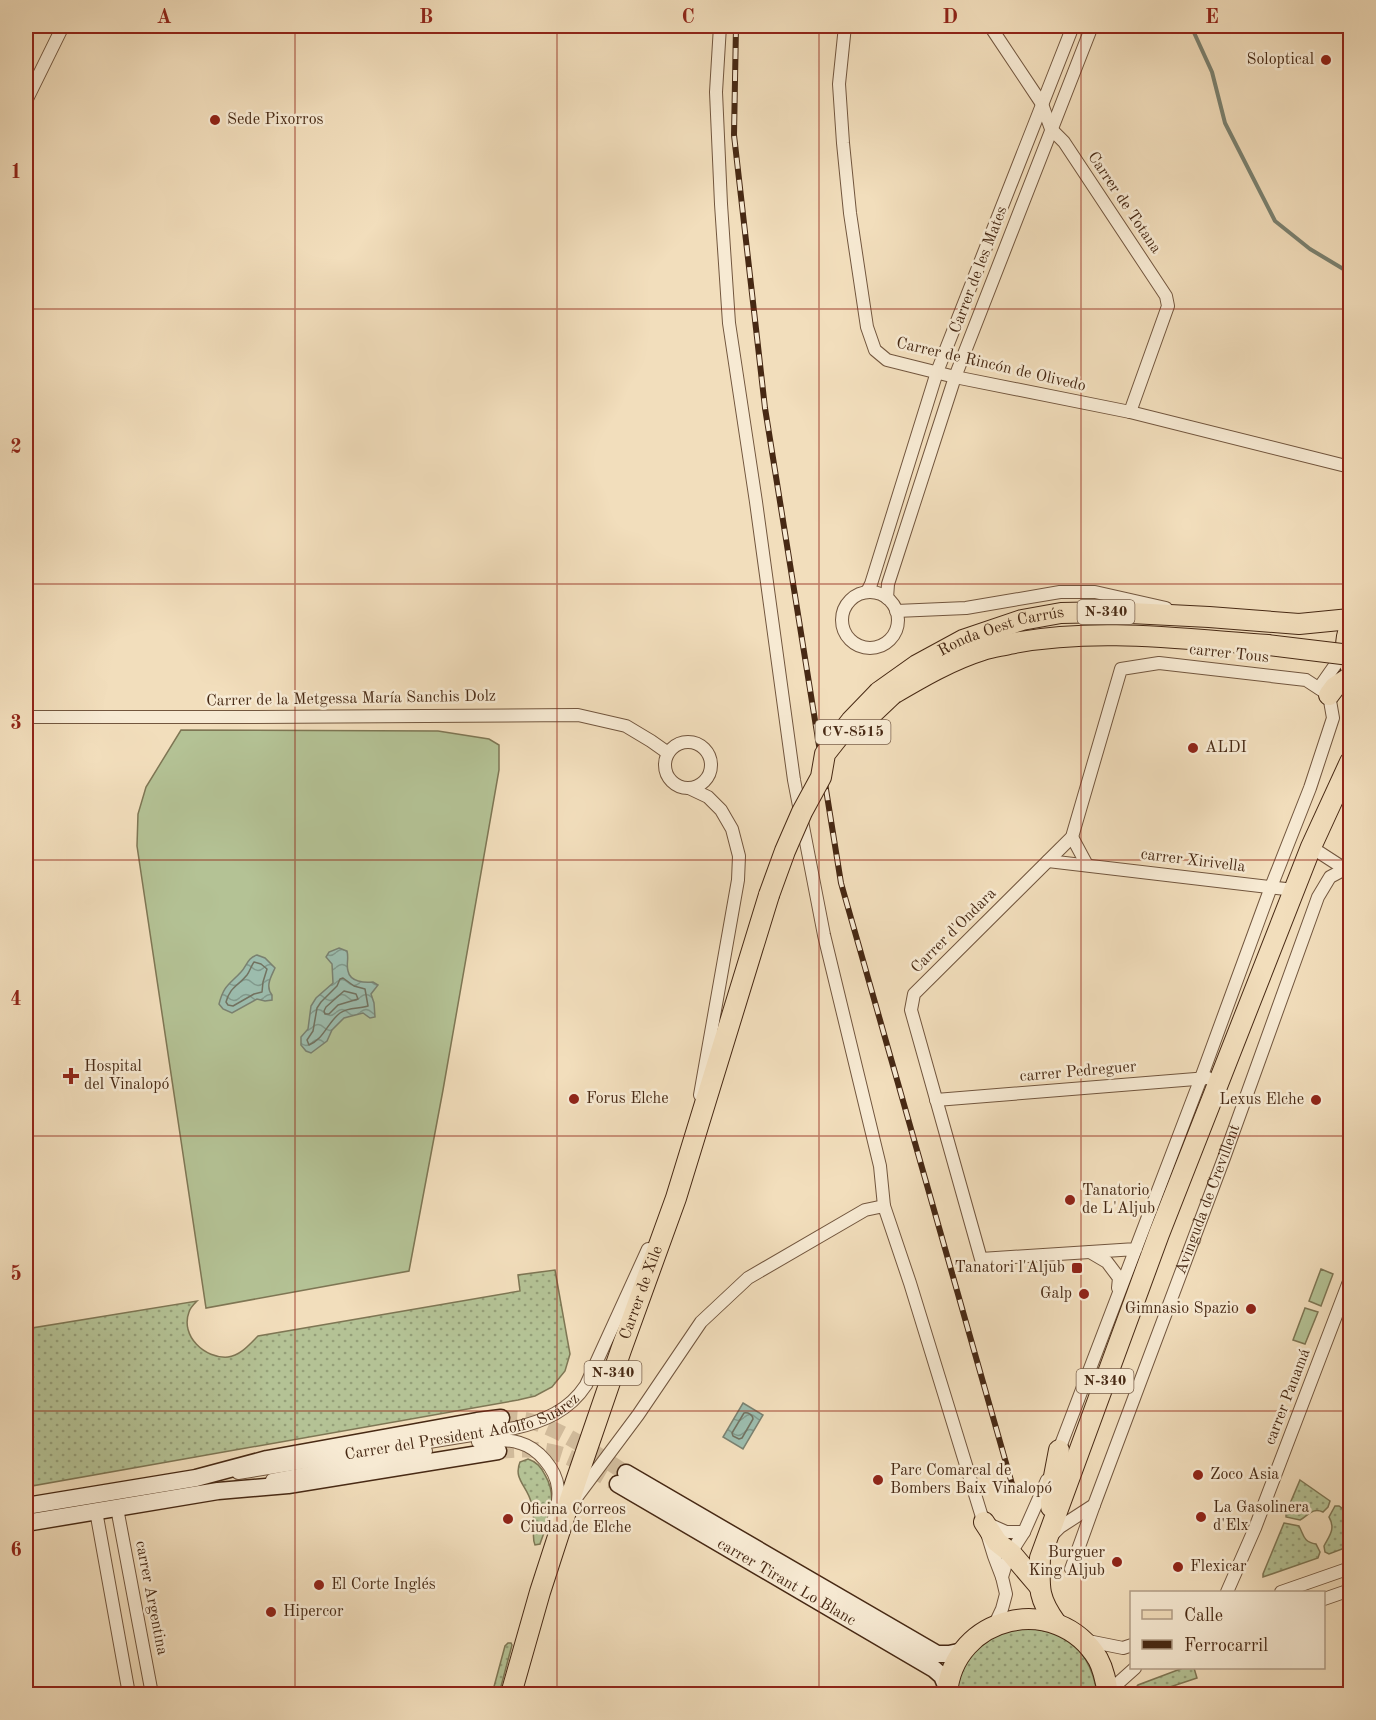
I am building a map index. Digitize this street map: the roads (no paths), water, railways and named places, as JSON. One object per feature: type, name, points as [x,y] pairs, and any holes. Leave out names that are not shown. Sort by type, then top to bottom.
[{"type":"main road","name":"Ronda Oest Carrús","points":[[759,925],[785,851],[821,777],[825,754],[851,721],[917,665],[963,640],[1022,620],[1061,613],[1111,612],[1299,624],[1350,619]]},
{"type":"main road","points":[[1349,656],[1347,636],[1350,627]]},
{"type":"main road","name":"Ronda Oest Carrús","points":[[886,693],[983,650],[1034,639],[1090,634],[1268,645],[1349,656]]},
{"type":"main road","points":[[1324,692],[1350,677]]},
{"type":"main road","name":"Avinguda de Crevillent","points":[[1056,1623],[1042,1601],[1039,1586],[1040,1558],[1221,1077],[1311,847],[1350,762]]},
{"type":"main road","name":"Carrer de Xile","points":[[511,1695],[540,1592],[621,1350],[676,1198],[759,925]]},
{"type":"main road","name":"Carrer del President Adolfo Suárez","points":[[26,1506],[196,1478],[267,1459],[477,1421],[501,1419]]},
{"type":"main road","points":[[1049,1533],[1051,1492],[1059,1450]]},
{"type":"main road","name":"Carrer del President Adolfo Suárez","points":[[26,1523],[218,1491],[288,1485],[498,1451]]},
{"type":"main road","name":"carrer Tirant Lo Blanc","points":[[947,1691],[942,1676],[934,1669],[622,1478],[937,1654],[963,1651]]},
{"type":"main road","points":[[984,1522],[997,1542],[1011,1553],[1039,1586]]},
{"type":"main road","name":"N-340","points":[[947,1691],[953,1669],[963,1651],[974,1639],[994,1626],[1022,1619],[1040,1619],[1056,1623],[1082,1640],[1098,1659],[1109,1695]]},
{"type":"street","points":[[26,101],[63,26]]},
{"type":"street","points":[[720,26],[716,92],[729,323],[758,514],[794,780],[824,935],[880,1166],[884,1206],[914,1294],[1002,1577],[1006,1594],[994,1626]]},
{"type":"street","name":"Carrer de Rincón de Olivedo","points":[[845,26],[839,84],[843,143],[850,213],[867,327],[875,350],[887,360],[956,377],[1130,412],[1350,467]]},
{"type":"street","name":"Carrer de Totana","points":[[990,26],[1042,104],[1051,129],[1064,142],[1166,296],[1168,306],[1130,412]]},
{"type":"street","name":"Carrer de les Mates","points":[[867,592],[938,372],[1074,26]]},
{"type":"street","name":"Carrer de les Mates","points":[[887,598],[888,584],[956,377],[1092,26]]},
{"type":"street","points":[[862,592],[876,592],[887,598],[896,611],[897,624],[891,637],[878,646],[869,648],[859,646],[849,639],[843,630],[841,619],[844,608],[851,598],[862,592]]},
{"type":"street","points":[[896,611],[966,608],[1060,592],[1095,592],[1209,617]]},
{"type":"street","points":[[1002,1577],[1059,1450],[1310,788],[1333,718],[1324,692],[1349,656]]},
{"type":"street","name":"carrer Tous","points":[[1120,669],[1160,663],[1306,680],[1324,692]]},
{"type":"street","name":"Carrer d'Ondara","points":[[1090,1252],[981,1259],[911,1010],[914,994],[1072,837],[1120,669]]},
{"type":"street","name":"Carrer de la Metgessa María Sanchis Dolz","points":[[26,717],[578,715],[626,726],[668,753]]},
{"type":"street","points":[[689,788],[703,782],[710,769],[707,753],[702,746],[694,742],[678,744],[668,753],[664,762],[665,770],[673,783],[708,798],[721,810],[732,830],[739,856],[738,880],[702,1079],[700,1098],[702,1117]]},
{"type":"street","points":[[1072,837],[1087,865]]},
{"type":"street","points":[[1311,847],[1348,870]]},
{"type":"street","name":"carrer Xirivella","points":[[1048,861],[1294,890]]},
{"type":"street","name":"Avinguda de Crevillent","points":[[1071,1569],[1224,1158],[1318,897],[1330,877],[1348,870]]},
{"type":"street","name":"carrer Pedreguer","points":[[936,1100],[1221,1077]]},
{"type":"street","name":"Carrer del President Adolfo Suárez","points":[[196,1478],[266,1470],[515,1428],[541,1421],[562,1411],[572,1403],[586,1385],[657,1227],[676,1198]]},
{"type":"street","points":[[568,1509],[638,1415],[701,1322],[748,1278],[865,1210],[884,1206]]},
{"type":"street","name":"Avinguda de Crevillent","points":[[1137,1246],[1160,1234]]},
{"type":"street","points":[[1090,1252],[1137,1246]]},
{"type":"street","points":[[1090,1252],[1107,1262],[1119,1278],[1118,1293]]},
{"type":"street","name":"carrer Panamá","points":[[1228,1591],[1285,1450],[1350,1279]]},
{"type":"street","name":"Carrer del President Adolfo Suárez","points":[[218,1491],[482,1441],[515,1442],[530,1447],[546,1461],[550,1468],[558,1487],[558,1498],[538,1569],[521,1660]]},
{"type":"street","points":[[1049,1533],[1094,1505]]},
{"type":"street","name":"carrer Argentina","points":[[117,1508],[152,1695]]},
{"type":"street","points":[[96,1511],[129,1695]]},
{"type":"street","points":[[984,1522],[1006,1533],[1024,1532]]},
{"type":"street","points":[[1287,1591],[1350,1568]]},
{"type":"street","points":[[1325,1598],[1350,1590]]},
{"type":"street","points":[[1082,1640],[1123,1648],[1130,1645]]},
{"type":"street","points":[[1109,1695],[1116,1685],[1134,1669]]},
{"type":"water","points":[[339,948],[347,951],[347,968],[352,978],[378,985],[371,994],[375,1017],[370,1018],[363,1013],[344,1018],[332,1030],[327,1041],[311,1053],[301,1045],[301,1037],[308,1029],[311,1006],[316,998],[333,983],[332,964],[326,957],[329,952]]},
{"type":"water","points":[[257,955],[265,958],[275,968],[269,985],[272,1000],[257,999],[232,1013],[223,1009],[219,1004],[225,989],[249,960]]},
{"type":"water","points":[[743,1403],[763,1415],[743,1449],[723,1437]]},
{"type":"waterway","points":[[1191,26],[1212,72],[1225,123],[1275,221],[1310,249],[1350,273]]},
{"type":"tunnel","points":[[501,1418],[534,1422],[561,1433],[626,1473]]},
{"type":"tunnel","points":[[498,1451],[529,1450],[559,1454],[581,1463],[618,1484]]},
{"type":"railway","points":[[736,26],[734,135],[765,408],[841,883],[1014,1491]]},
{"type":"place","name":"Soloptical","points":[[1326,60]]},
{"type":"place","name":"Sede Pixorros","points":[[215,120]]},
{"type":"place","name":"ALDI","points":[[1193,748]]},
{"type":"place","name":"Hospital del Vinalopó","points":[[71,1076]]},
{"type":"place","name":"Forus Elche","points":[[574,1099]]},
{"type":"place","name":"Lexus Elche","points":[[1316,1100]]},
{"type":"place","name":"Tanatorio de L'Aljub","points":[[1070,1200]]},
{"type":"place","name":"Tanatori l'Aljub","points":[[1077,1268]]},
{"type":"place","name":"Galp","points":[[1084,1294]]},
{"type":"place","name":"Gimnasio Spazio","points":[[1251,1309]]},
{"type":"place","name":"Zoco Asia","points":[[1198,1475]]},
{"type":"place","name":"Parc Comarcal de Bombers Baix Vinalopó","points":[[878,1480]]},
{"type":"place","name":"La Gasolinera d'Elx","points":[[1201,1517]]},
{"type":"place","name":"Oficina Correos Ciudad de Elche","points":[[508,1519]]},
{"type":"place","name":"Burguer King Aljub","points":[[1117,1562]]},
{"type":"place","name":"Flexicar","points":[[1178,1567]]},
{"type":"place","name":"El Corte Inglés","points":[[319,1585]]},
{"type":"place","name":"Hipercor","points":[[271,1612]]}]
